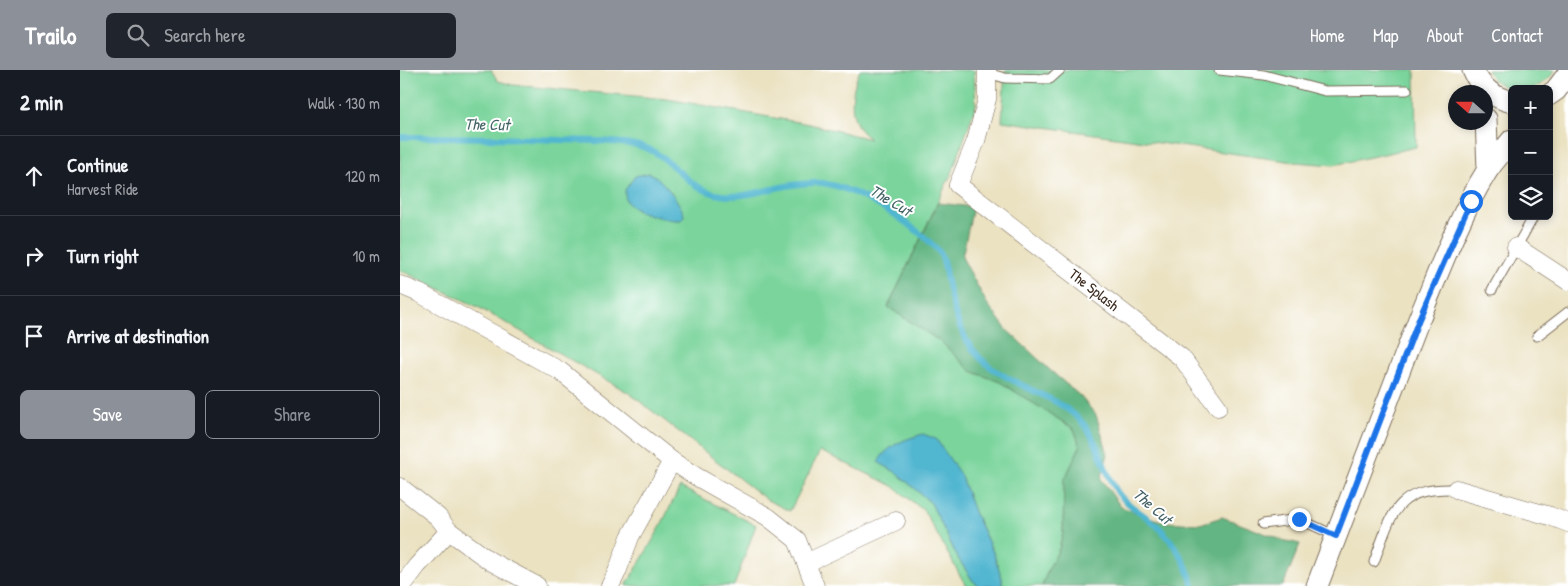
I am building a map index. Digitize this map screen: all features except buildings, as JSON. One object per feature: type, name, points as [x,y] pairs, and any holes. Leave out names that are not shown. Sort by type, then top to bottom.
[{"type":"street","name":"The Splash","points":[[987,72],[987,99],[976,141],[958,185],[1182,358],[1218,407]]},
{"type":"street","points":[[1480,83],[1496,96],[1508,100]]},
{"type":"street","points":[[1486,130],[1488,169]]},
{"type":"street","points":[[1317,586],[1419,319],[1467,210],[1488,169],[1508,145]]},
{"type":"street","points":[[1516,247],[1568,281]]},
{"type":"street","points":[[400,285],[560,371],[672,460],[697,477],[768,517],[797,540],[815,586]]},
{"type":"street","points":[[610,586],[630,536],[672,460]]},
{"type":"street","points":[[400,487],[438,517],[449,531],[490,561],[537,586]]},
{"type":"street","points":[[1456,489],[1568,522]]},
{"type":"street","points":[[806,563],[896,520]]},
{"type":"street","points":[[402,586],[417,566],[449,531]]},
{"type":"lane","points":[[987,72],[1005,78],[1050,79],[1060,70]]},
{"type":"lane","points":[[1219,70],[1264,75],[1325,91],[1407,90]]},
{"type":"lane","points":[[1492,290],[1532,220]]},
{"type":"lane","points":[[1537,336],[1568,312]]},
{"type":"lane","points":[[1374,562],[1390,518],[1402,502],[1418,492],[1456,489]]},
{"type":"lane","points":[[1263,524],[1299,519],[1336,536]]},
{"type":"green space","points":[[400,70],[491,70],[498,81],[513,85],[667,99],[809,124],[870,139],[859,128],[853,114],[853,91],[860,70],[974,70],[976,105],[953,170],[888,307],[941,342],[971,371],[1000,382],[1074,429],[1080,446],[1064,481],[1063,533],[1059,549],[1042,586],[1002,586],[1002,578],[993,552],[975,514],[879,462],[897,473],[931,503],[958,558],[973,581],[979,586],[966,586],[924,511],[893,486],[820,451],[790,511],[767,500],[629,393],[478,307],[400,270]]},
{"type":"green space","points":[[1005,70],[1415,70],[1416,147],[1334,165],[1294,162],[1002,121]]},
{"type":"green space","points":[[1487,70],[1555,70],[1549,79],[1540,85],[1508,85],[1508,88],[1493,79]]},
{"type":"green space","points":[[938,203],[973,207],[962,257],[986,302],[1007,330],[1080,396],[1096,415],[1108,454],[1101,479],[1121,507],[1164,522],[1200,524],[1222,517],[1282,540],[1300,544],[1283,586],[1042,586],[1059,549],[1063,533],[1064,481],[1080,446],[1074,429],[1000,382],[971,371],[941,342],[888,307]]},
{"type":"green space","points":[[680,487],[756,525],[734,586],[626,586],[657,533]]},
{"type":"water","points":[[649,173],[665,185],[680,205],[684,216],[681,220],[660,218],[644,213],[627,202],[625,190],[635,176]]},
{"type":"water","points":[[923,434],[936,439],[960,474],[975,514],[993,552],[1002,578],[1002,586],[979,586],[973,581],[958,558],[931,503],[897,473],[878,462],[886,451],[892,447]]},
{"type":"waterway","name":"The Cut","points":[[400,137],[589,141],[630,144],[651,150],[697,186],[708,192],[739,196],[783,186],[822,183],[851,192],[883,208],[913,228],[939,251],[944,263],[960,328],[980,358],[999,373],[1045,396],[1077,417],[1090,434],[1118,493],[1129,504],[1157,525],[1171,541],[1187,567],[1193,586]]},
{"type":"route","points":[[1299,519],[1336,536],[1419,319],[1471,201]]}]
